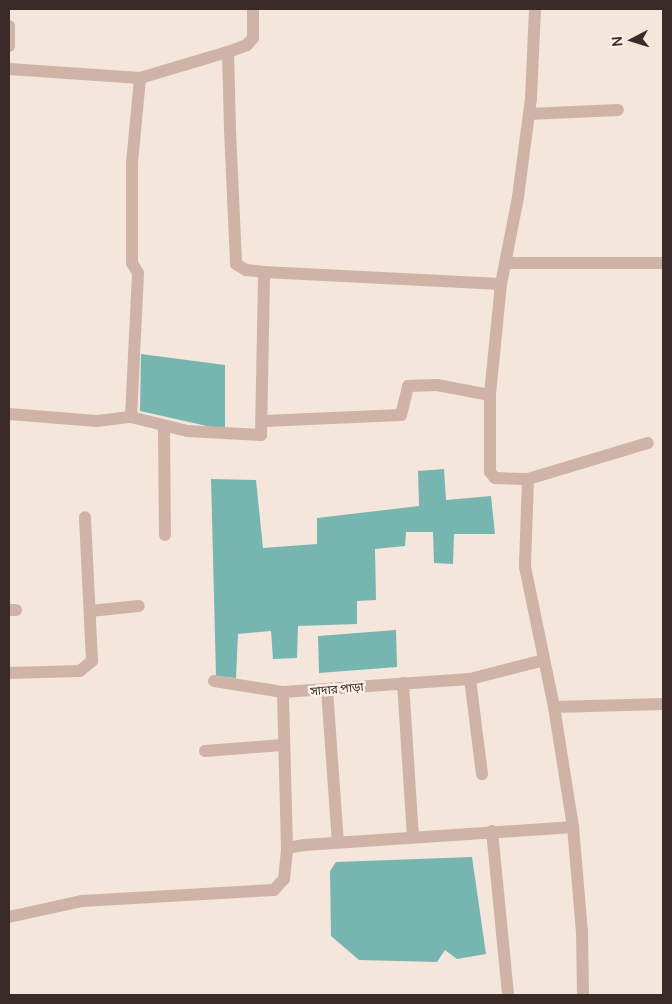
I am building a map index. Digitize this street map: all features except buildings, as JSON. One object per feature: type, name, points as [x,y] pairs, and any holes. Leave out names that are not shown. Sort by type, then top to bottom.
[{"type":"street","points":[[9,70],[140,78],[247,45],[253,38],[253,9]]},
{"type":"street","points":[[534,9],[529,114],[506,263],[501,284],[490,395],[490,472],[495,478],[528,479],[648,443]]},
{"type":"street","points":[[9,26],[9,46]]},
{"type":"street","points":[[228,52],[236,264],[246,270],[264,272],[501,284]]},
{"type":"street","points":[[131,417],[138,274],[132,263],[132,163],[140,78]]},
{"type":"street","points":[[529,114],[618,110]]},
{"type":"street","points":[[506,263],[663,263]]},
{"type":"street","points":[[9,414],[97,421],[131,417],[164,428],[254,437],[262,435],[264,421],[264,272]]},
{"type":"street","points":[[264,421],[401,415],[408,386],[437,386],[490,395]]},
{"type":"street","points":[[164,428],[165,536]]},
{"type":"street","points":[[528,479],[525,567],[554,707],[573,827],[582,931],[583,995]]},
{"type":"street","points":[[9,672],[80,671],[88,667],[92,661],[85,517]]},
{"type":"street","points":[[90,611],[139,606]]},
{"type":"street","name":"সাদার পাড়া","points":[[214,681],[283,692],[327,690],[470,679],[544,660]]},
{"type":"street","points":[[470,679],[482,774]]},
{"type":"street","points":[[403,683],[413,837]]},
{"type":"street","points":[[327,690],[338,842]]},
{"type":"street","points":[[9,917],[82,901],[274,890],[284,879],[287,848],[282,745],[283,692]]},
{"type":"street","points":[[554,707],[663,704]]},
{"type":"street","points":[[205,751],[282,745]]},
{"type":"street","points":[[287,848],[338,842],[573,827]]},
{"type":"street","points":[[492,831],[508,995]]},
{"type":"water","points":[[141,354],[225,365],[225,430],[140,411]]},
{"type":"water","points":[[444,469],[446,500],[491,496],[495,534],[454,534],[453,564],[434,563],[433,532],[406,532],[405,546],[375,549],[376,600],[357,601],[357,624],[298,626],[297,658],[273,659],[271,631],[238,634],[236,678],[216,676],[211,479],[256,480],[263,548],[317,544],[317,518],[419,506],[418,471]]},
{"type":"water","points":[[396,630],[397,667],[319,673],[318,636]]},
{"type":"water","points":[[472,857],[486,954],[457,959],[445,950],[437,962],[359,960],[331,936],[330,871],[336,862]]}]
